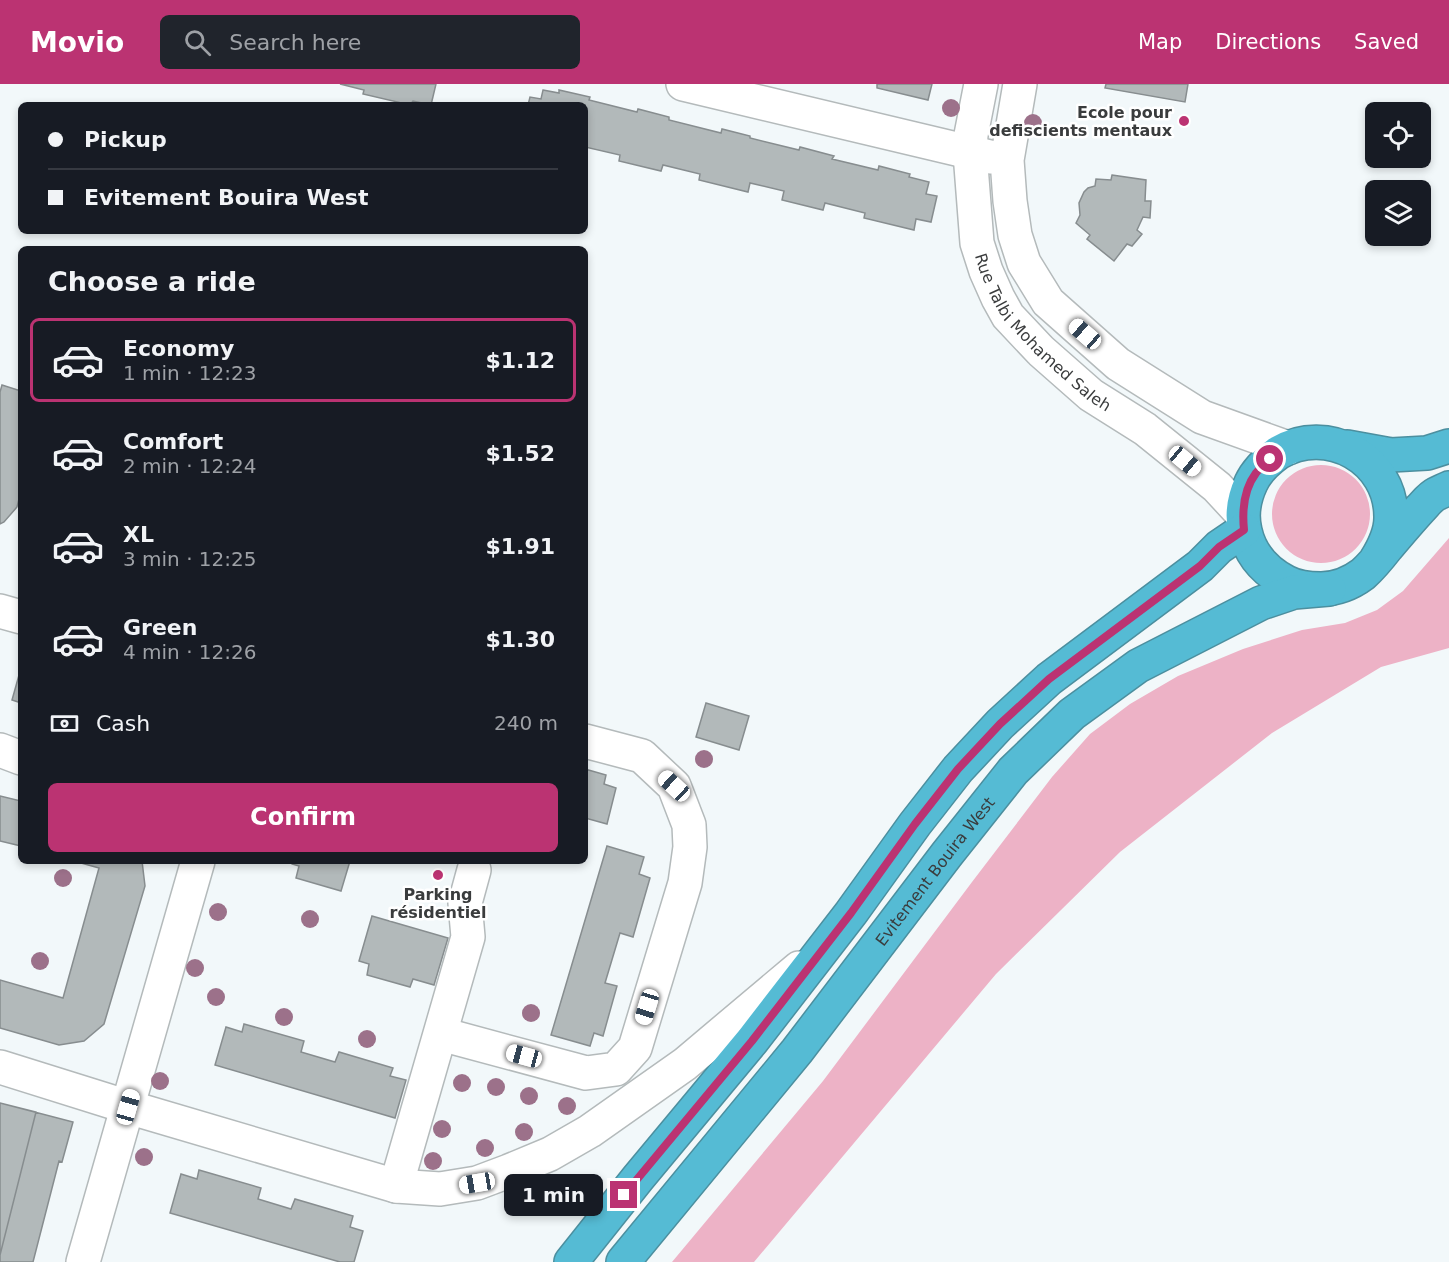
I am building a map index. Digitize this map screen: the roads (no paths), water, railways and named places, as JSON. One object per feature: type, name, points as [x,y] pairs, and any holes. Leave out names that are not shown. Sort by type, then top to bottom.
[{"type":"highway","points":[[1449,446],[1427,453],[1390,455],[1326,442],[1308,442],[1288,448],[1270,459],[1256,474],[1247,492],[1243,522],[1250,548],[1260,563],[1274,576],[1291,585],[1310,589],[1329,589],[1347,584],[1363,574],[1435,494],[1449,488]]},
{"type":"highway","points":[[1343,447],[1357,453],[1369,463],[1386,488],[1390,502],[1389,533],[1376,560]]},
{"type":"highway","points":[[571,1262],[752,1041],[958,769],[1000,724],[1049,679],[1200,566],[1243,522]]},
{"type":"highway","name":"Evitement Bouira West","points":[[623,1262],[797,1051],[1013,771],[1072,714],[1138,666],[1261,603],[1294,591],[1329,589]]},
{"type":"street","points":[[683,84],[1007,160]]},
{"type":"street","name":"Rue Talbi Mohamed Saleh","points":[[981,84],[971,135],[970,153],[977,243],[986,271],[1008,316],[1041,351],[1091,394],[1145,429],[1217,488],[1243,522]]},
{"type":"street","name":"Rue Talbi Mohamed Saleh","points":[[1020,84],[1007,160],[1010,201],[1015,235],[1024,262],[1048,302],[1118,364],[1202,417],[1288,448]]},
{"type":"street","points":[[0,611],[18,616]]},
{"type":"street","points":[[441,1034],[586,1073],[616,1069],[634,1048],[685,883],[690,847],[689,825],[674,786],[642,756],[588,742]]},
{"type":"street","points":[[0,750],[18,757]]},
{"type":"street","points":[[83,1262],[197,864]]},
{"type":"street","points":[[396,1186],[468,937],[465,903],[474,870]]},
{"type":"street","points":[[0,1067],[396,1186],[440,1189],[477,1183],[509,1171],[550,1154],[590,1131],[685,1064],[826,946]]},
{"type":"place","name":"Ecole pour defiscients mentaux","points":[[1184,121]]},
{"type":"place","name":"Parking résidentiel","points":[[438,875]]}]
